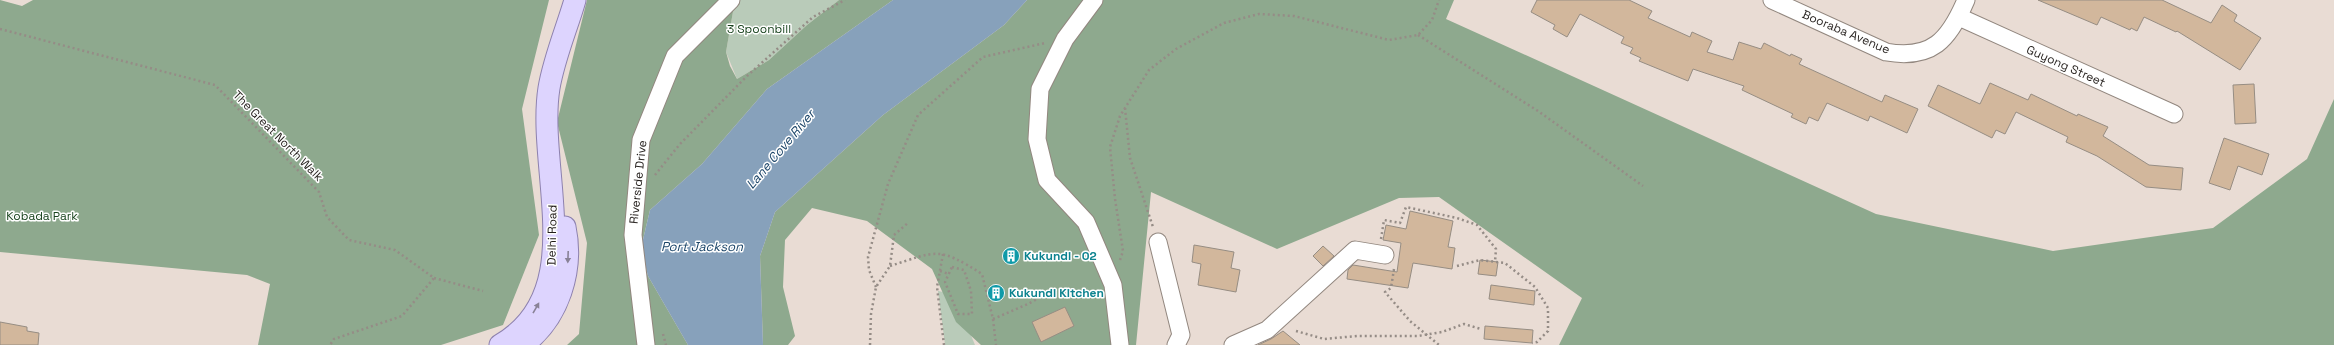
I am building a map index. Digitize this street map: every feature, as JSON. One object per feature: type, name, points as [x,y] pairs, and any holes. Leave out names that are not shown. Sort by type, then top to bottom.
[{"type":"main road","name":"Delhi Road","points":[[500,345],[509,340],[525,325],[538,306],[547,284],[553,263],[554,242],[551,178],[548,155],[550,88],[575,0]]},
{"type":"main road","name":"Delhi Road","points":[[523,345],[542,327],[553,311],[566,273],[567,238],[551,178]]},
{"type":"street","name":"Riverside Drive","points":[[646,345],[633,235],[641,140],[675,56],[731,0]]},
{"type":"street","points":[[1094,0],[1065,39],[1040,89],[1037,139],[1047,180],[1086,222],[1113,285],[1120,345]]},
{"type":"street","name":"Booraba Avenue","points":[[1772,0],[1886,52],[1905,55],[1923,52],[1943,40],[1959,17],[1966,0]]},
{"type":"street","name":"Guyong Street","points":[[1959,17],[2174,114]]},
{"type":"street","points":[[1158,242],[1181,335],[1176,345]]},
{"type":"street","points":[[1233,345],[1267,330],[1355,250],[1387,255]]},
{"type":"path","points":[[656,172],[680,144],[747,76],[784,42],[813,17],[845,0]]},
{"type":"path","points":[[1113,285],[1123,251],[1115,199],[1110,146],[1120,116],[1149,70],[1176,49],[1224,23],[1259,14],[1294,16],[1389,40],[1418,35],[1432,20],[1439,0]]},
{"type":"path","name":"The Great North Walk","points":[[0,29],[215,85],[320,192],[327,217],[349,240],[395,250],[434,278],[483,292]]},
{"type":"path","points":[[1418,35],[1538,110],[1643,186]]},
{"type":"path","points":[[876,287],[869,270],[868,257],[888,184],[918,115],[983,57],[1065,39]]},
{"type":"path","points":[[1125,108],[1130,158],[1158,242]]},
{"type":"path","points":[[1439,345],[1410,321],[1385,292],[1391,288],[1384,220],[1400,223],[1406,206],[1457,218],[1477,226],[1496,249],[1495,262]]},
{"type":"path","points":[[870,345],[871,314],[876,287],[890,266],[894,234],[909,222]]},
{"type":"path","points":[[890,266],[933,252],[954,256],[982,274],[993,319],[996,345]]},
{"type":"path","points":[[943,254],[937,287],[944,345]]},
{"type":"path","points":[[1457,266],[1480,260],[1505,263],[1535,287],[1548,308],[1548,331],[1537,342],[1532,343]]},
{"type":"path","points":[[952,268],[964,270],[971,292],[972,314],[958,314],[945,282],[949,274],[952,268]]},
{"type":"path","points":[[940,271],[949,274]]},
{"type":"path","points":[[330,345],[334,339],[402,316],[434,278]]},
{"type":"path","points":[[993,319],[1037,299],[1040,289]]},
{"type":"path","points":[[1296,330],[1324,339],[1357,336],[1426,335],[1442,332],[1464,324],[1481,329]]},
{"type":"green space","name":"Kobada Park","points":[[0,0],[22,6],[33,0],[549,0],[522,109],[539,235],[503,325],[441,345],[258,345],[270,284],[247,275],[0,252]]},
{"type":"green space","points":[[587,0],[735,0],[726,52],[730,66],[737,79],[769,60],[807,25],[839,0],[893,0],[767,89],[702,164],[650,210],[641,248],[648,276],[688,345],[567,345],[579,334],[587,243],[557,122]]},
{"type":"green space","name":"3 Spoonbill","points":[[735,0],[839,0],[807,25],[769,60],[737,79],[726,52]]},
{"type":"green space","points":[[1027,0],[1454,0],[1446,19],[1876,214],[2053,251],[2213,228],[2307,159],[2334,99],[2334,345],[1559,345],[1582,298],[1439,197],[1399,198],[1277,249],[1151,192],[1136,345],[981,345],[956,322],[932,269],[867,221],[812,208],[785,240],[783,287],[795,336],[788,345],[763,345],[760,256],[775,212],[883,115],[1004,25]]},
{"type":"green space","points":[[938,291],[954,294],[975,345],[945,345]]},
{"type":"water","name":"Port Jackson","points":[[893,0],[1027,0],[1004,25],[883,115],[775,212],[760,256],[763,345],[688,345],[648,276],[641,248],[650,210],[702,164],[767,89]]},
{"type":"building","points":[[1537,0],[1629,0],[1652,11],[1648,18],[1690,37],[1692,32],[1712,41],[1707,52],[1733,60],[1739,42],[1761,49],[1764,43],[1790,56],[1791,54],[1802,59],[1799,64],[1882,102],[1885,95],[1918,109],[1907,133],[1870,116],[1868,121],[1827,103],[1818,121],[1809,117],[1806,124],[1791,117],[1793,114],[1742,90],[1744,86],[1693,69],[1688,81],[1639,61],[1641,58],[1630,53],[1633,48],[1621,43],[1624,37],[1580,14],[1567,37],[1553,29],[1555,25],[1531,12]]},
{"type":"building","points":[[2038,0],[2162,0],[2211,23],[2222,5],[2237,15],[2234,21],[2261,38],[2240,70],[2177,31],[2176,32],[2144,17],[2137,31],[2131,28],[2130,30],[2101,17],[2097,25]]},
{"type":"building","points":[[1990,83],[2028,100],[2031,94],[2077,116],[2078,114],[2108,127],[2103,136],[2149,165],[2183,168],[2181,190],[2146,187],[2097,156],[2066,142],[2068,137],[2016,112],[2005,134],[1996,130],[1992,138],[1928,106],[1938,85],[1980,104]]},
{"type":"building","points":[[2254,84],[2256,123],[2235,124],[2233,85]]},
{"type":"building","points":[[2224,138],[2269,154],[2262,175],[2238,166],[2230,190],[2209,183]]},
{"type":"building","points":[[1410,211],[1453,221],[1448,247],[1455,248],[1452,269],[1413,263],[1408,288],[1347,279],[1348,270],[1353,265],[1397,272],[1401,243],[1383,240],[1386,225],[1406,229]]},
{"type":"building","points":[[1194,245],[1234,252],[1231,268],[1240,270],[1236,292],[1198,285],[1201,264],[1192,262]]},
{"type":"building","points":[[1323,246],[1334,256],[1323,266],[1313,256]]},
{"type":"building","points":[[1480,260],[1498,262],[1496,276],[1478,274]]},
{"type":"building","points":[[1491,285],[1535,291],[1534,305],[1489,299]]},
{"type":"building","points":[[1065,307],[1074,326],[1041,342],[1032,322]]},
{"type":"building","points":[[0,322],[27,327],[27,331],[39,333],[38,345],[0,345]]},
{"type":"building","points":[[1485,326],[1533,330],[1532,343],[1484,339]]},
{"type":"building","points":[[1283,331],[1300,345],[1258,345],[1271,339]]},
{"type":"place","name":"Kukundi - 02","points":[[1011,256]]},
{"type":"place","name":"Kukundi Kitchen","points":[[996,293]]},
{"type":"water label","name":"Lane Cove River","points":[[780,149]]}]
